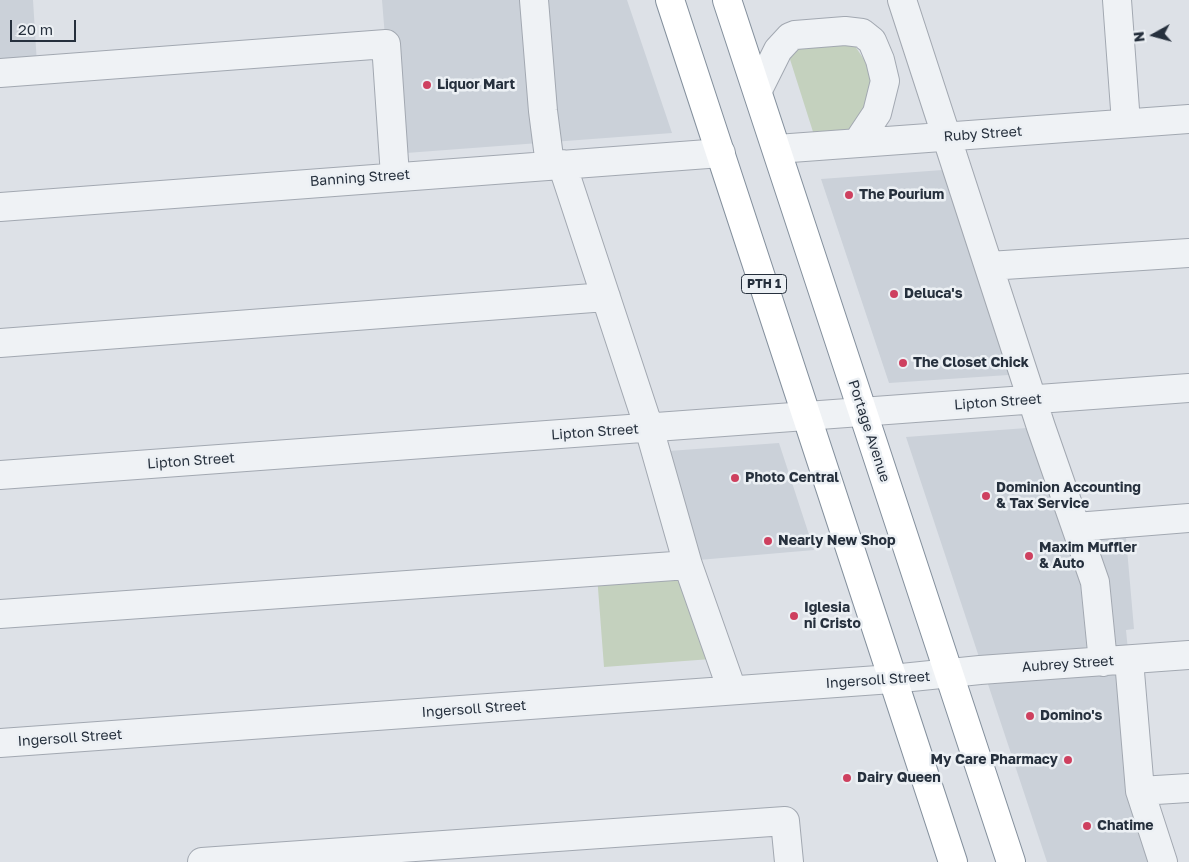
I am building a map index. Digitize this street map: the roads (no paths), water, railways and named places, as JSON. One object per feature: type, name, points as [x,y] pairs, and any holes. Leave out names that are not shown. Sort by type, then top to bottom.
[{"type":"highway","name":"Portage Avenue","points":[[728,0],[1011,862]]},
{"type":"highway","name":"PTH 1","points":[[667,2],[721,153],[953,862]]},
{"type":"street","points":[[534,0],[543,111],[556,165],[606,298],[648,428],[688,565],[732,690]]},
{"type":"street","points":[[910,0],[947,136],[1032,399],[1095,582],[1116,661],[1140,791],[1163,862]]},
{"type":"street","points":[[1117,0],[1126,123]]},
{"type":"street","points":[[758,90],[778,50],[790,37],[845,31],[862,33],[872,41],[880,60],[885,81],[877,114],[857,143]]},
{"type":"street","points":[[0,73],[386,44],[396,176]]},
{"type":"street","name":"Ruby Street","points":[[777,149],[1189,119]]},
{"type":"street","name":"Banning Street","points":[[0,207],[721,153]]},
{"type":"street","points":[[989,266],[1189,253]]},
{"type":"street","points":[[0,343],[606,298]]},
{"type":"street","name":"Lipton Street","points":[[0,475],[1189,388]]},
{"type":"street","points":[[1076,527],[1189,518]]},
{"type":"street","points":[[0,614],[688,565]]},
{"type":"street","name":"Aubrey Street","points":[[948,674],[1189,655]]},
{"type":"street","name":"Ingersoll Street","points":[[0,743],[948,674]]},
{"type":"street","points":[[1140,791],[1189,788]]},
{"type":"street","points":[[202,862],[792,817],[789,862]]},
{"type":"place","name":"Liquor Mart","points":[[427,85]]},
{"type":"place","name":"The Pourium","points":[[849,195]]},
{"type":"place","name":"Deluca's","points":[[894,294]]},
{"type":"place","name":"The Closet Chick","points":[[903,363]]},
{"type":"place","name":"Photo Central","points":[[735,478]]},
{"type":"place","name":"Dominion Accounting & Tax Service","points":[[986,496]]},
{"type":"place","name":"Nearly New Shop","points":[[768,541]]},
{"type":"place","name":"Maxim Muffler & Auto","points":[[1029,556]]},
{"type":"place","name":"Iglesia ni Cristo","points":[[794,616]]},
{"type":"place","name":"Domino's","points":[[1030,716]]},
{"type":"place","name":"My Care Pharmacy","points":[[1068,760]]},
{"type":"place","name":"Dairy Queen","points":[[847,778]]},
{"type":"place","name":"Chatime","points":[[1087,826]]}]
